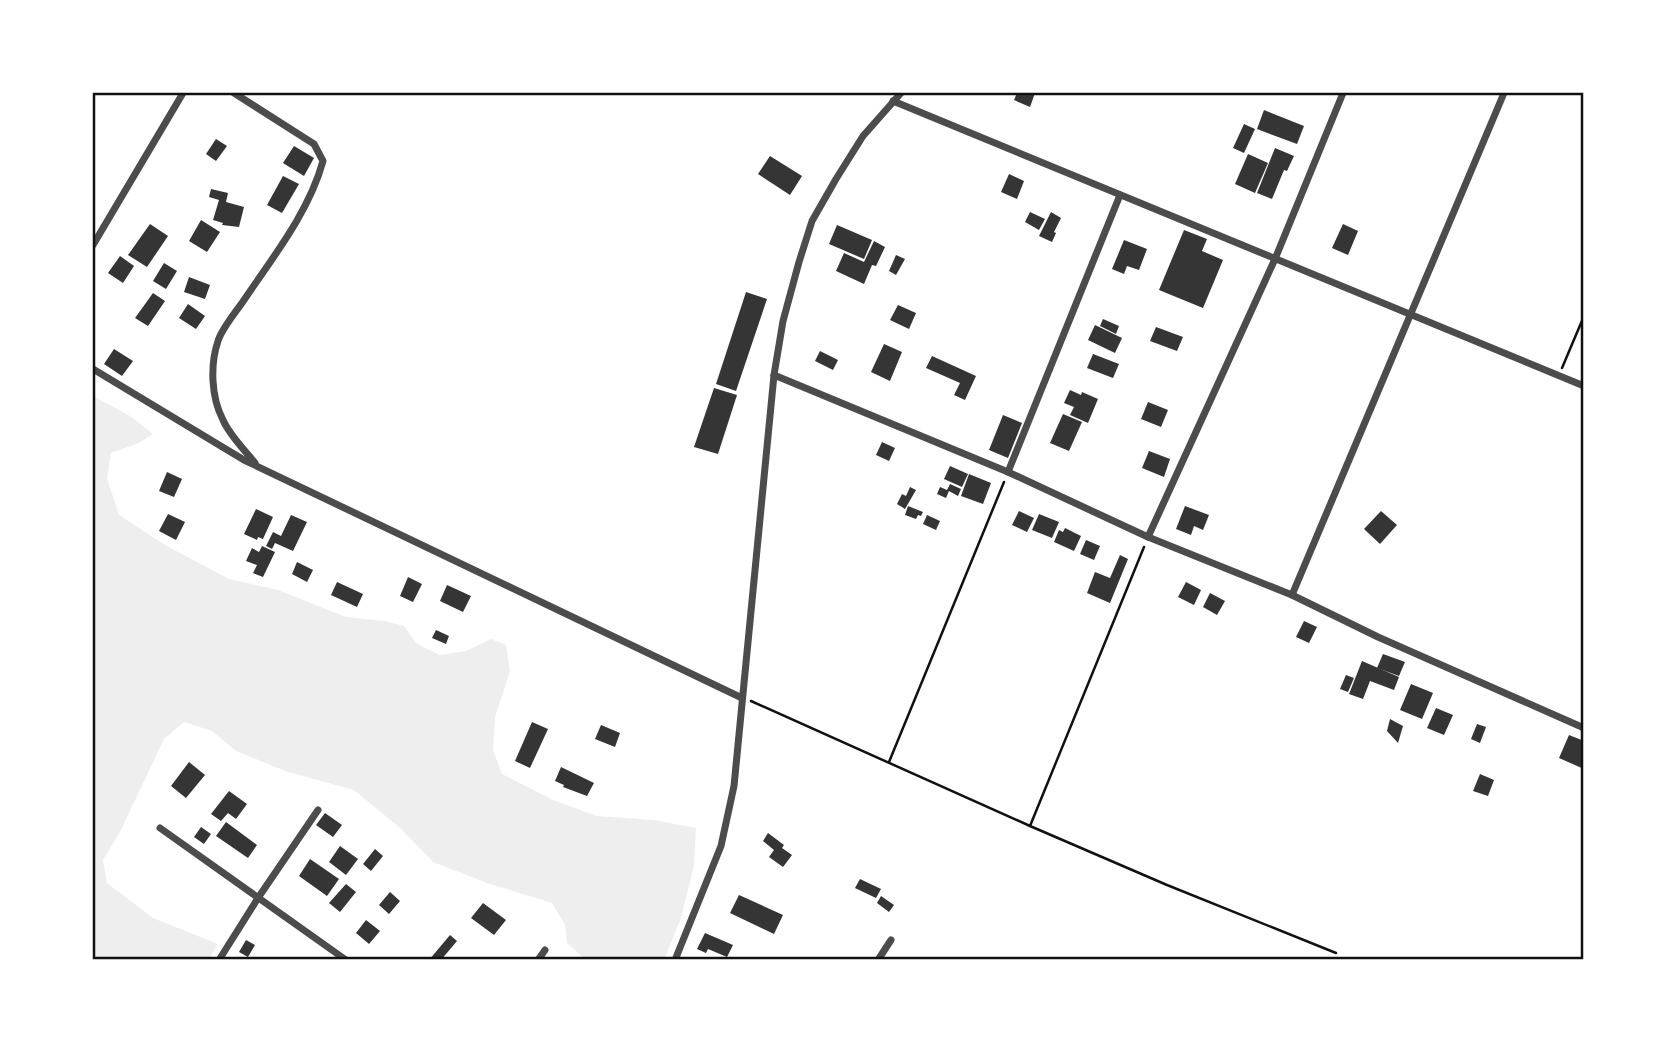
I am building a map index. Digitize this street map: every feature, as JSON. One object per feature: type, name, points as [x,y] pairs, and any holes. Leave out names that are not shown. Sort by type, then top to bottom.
[{"type":"street","points":[[93,244],[183,93]]},
{"type":"street","points":[[234,93],[314,144],[323,161],[318,178],[293,225],[218,340],[213,380],[216,401],[228,428],[257,466]]},
{"type":"street","points":[[675,960],[721,846],[734,786],[774,375],[783,321],[812,221],[863,136],[901,93]]},
{"type":"street","points":[[1148,537],[1275,259],[1343,93]]},
{"type":"street","points":[[1292,595],[1504,93]]},
{"type":"street","points":[[893,101],[1584,386]]},
{"type":"street","points":[[1007,472],[1121,195]]},
{"type":"street","points":[[93,369],[257,466],[742,698]]},
{"type":"street","points":[[774,375],[1007,472],[1148,537],[1292,595],[1378,638],[1584,728]]},
{"type":"street","points":[[219,960],[318,810]]},
{"type":"street","points":[[160,828],[346,960]]},
{"type":"street","points":[[878,960],[891,940]]},
{"type":"street","points":[[538,960],[545,950]]},
{"type":"path","points":[[1559,376],[1584,316]]},
{"type":"path","points":[[889,762],[1007,472]]},
{"type":"path","points":[[1030,826],[1148,537]]},
{"type":"path","points":[[742,698],[1167,885],[1336,953]]},
{"type":"shaded area","points":[[93,396],[130,416],[153,434],[139,443],[111,453],[107,478],[119,515],[165,545],[229,579],[278,590],[346,617],[404,626],[417,644],[440,655],[466,651],[491,639],[506,645],[510,671],[495,717],[493,750],[502,774],[553,800],[597,816],[654,820],[696,828],[694,866],[681,918],[664,960],[586,960],[567,943],[565,925],[552,903],[487,883],[433,862],[400,828],[354,790],[288,772],[236,751],[212,731],[184,722],[164,739],[121,830],[103,860],[107,883],[153,918],[218,944],[208,960],[93,960]]},
{"type":"building","points":[[1017,93],[1035,93],[1030,107],[1014,100]]},
{"type":"building","points":[[1264,110],[1304,126],[1297,144],[1257,129]]},
{"type":"building","points":[[1244,124],[1255,129],[1244,153],[1233,148]]},
{"type":"building","points":[[216,139],[227,146],[216,161],[206,154]]},
{"type":"building","points":[[294,146],[314,158],[304,176],[283,163]]},
{"type":"building","points":[[1275,148],[1294,156],[1287,171],[1284,170],[1272,199],[1257,193]]},
{"type":"building","points":[[1248,154],[1268,163],[1255,193],[1235,184]]},
{"type":"building","points":[[770,156],[802,176],[790,195],[758,174]]},
{"type":"building","points":[[1009,174],[1024,181],[1017,199],[1001,192]]},
{"type":"building","points":[[283,176],[299,184],[282,213],[267,205]]},
{"type":"building","points":[[211,189],[228,193],[226,202],[244,207],[239,227],[222,225],[223,223],[213,220],[219,200],[209,197]]},
{"type":"building","points":[[1030,212],[1045,219],[1039,230],[1025,222]]},
{"type":"building","points":[[1051,212],[1061,218],[1052,242],[1039,236]]},
{"type":"building","points":[[201,220],[220,232],[207,252],[189,241]]},
{"type":"building","points":[[150,224],[168,236],[147,267],[128,255]]},
{"type":"building","points":[[1343,224],[1358,231],[1348,255],[1332,248]]},
{"type":"building","points":[[837,225],[872,240],[864,259],[829,244]]},
{"type":"building","points":[[1184,230],[1207,239],[1202,251],[1223,260],[1203,308],[1159,290]]},
{"type":"building","points":[[1124,240],[1147,249],[1139,270],[1127,266],[1124,274],[1112,269]]},
{"type":"building","points":[[874,241],[885,247],[876,266],[872,265],[864,284],[836,271],[844,253],[864,262]]},
{"type":"building","points":[[896,255],[905,259],[896,275],[889,271]]},
{"type":"building","points":[[120,256],[134,266],[123,283],[108,273]]},
{"type":"building","points":[[164,263],[177,271],[166,289],[153,281]]},
{"type":"building","points":[[189,277],[210,285],[205,299],[184,292]]},
{"type":"building","points":[[746,292],[767,299],[736,391],[716,384]]},
{"type":"building","points":[[153,293],[165,301],[148,326],[135,318]]},
{"type":"building","points":[[188,304],[205,316],[196,329],[179,318]]},
{"type":"building","points":[[898,305],[916,313],[909,329],[890,320]]},
{"type":"building","points":[[1103,319],[1119,326],[1116,334],[1100,326]]},
{"type":"building","points":[[1095,325],[1122,338],[1115,353],[1088,340]]},
{"type":"building","points":[[1156,327],[1183,337],[1177,351],[1150,341]]},
{"type":"building","points":[[884,344],[902,352],[890,381],[871,372]]},
{"type":"building","points":[[114,349],[133,361],[122,376],[104,364]]},
{"type":"building","points":[[820,351],[838,360],[833,370],[815,361]]},
{"type":"building","points":[[1093,354],[1119,364],[1113,378],[1087,368]]},
{"type":"building","points":[[932,356],[976,376],[965,400],[954,395],[960,383],[926,368]]},
{"type":"building","points":[[714,388],[737,395],[718,454],[694,447]]},
{"type":"building","points":[[1070,390],[1098,399],[1088,423],[1070,415],[1074,407],[1064,403]]},
{"type":"building","points":[[1148,402],[1168,410],[1161,427],[1141,419]]},
{"type":"building","points":[[1063,414],[1082,422],[1069,451],[1050,443]]},
{"type":"building","points":[[1003,415],[1022,423],[1008,458],[989,450]]},
{"type":"building","points":[[882,442],[895,448],[889,461],[876,455]]},
{"type":"building","points":[[1149,451],[1170,459],[1164,477],[1142,468]]},
{"type":"building","points":[[950,466],[968,474],[962,487],[944,479]]},
{"type":"building","points":[[167,472],[182,479],[174,497],[159,491]]},
{"type":"building","points":[[969,474],[991,483],[983,504],[961,496]]},
{"type":"building","points":[[950,484],[961,489],[958,496],[949,491],[946,498],[937,494],[940,487],[947,490]]},
{"type":"building","points":[[910,487],[916,490],[905,509],[897,504],[902,494],[906,496]]},
{"type":"building","points":[[908,506],[923,512],[921,516],[918,515],[916,519],[905,515]]},
{"type":"building","points":[[1185,506],[1209,515],[1203,530],[1194,526],[1191,535],[1176,529]]},
{"type":"building","points":[[256,509],[273,517],[263,539],[258,537],[257,540],[244,534]]},
{"type":"building","points":[[1019,511],[1034,518],[1027,532],[1012,525]]},
{"type":"building","points":[[1381,511],[1397,525],[1380,544],[1364,529]]},
{"type":"building","points":[[168,514],[185,522],[176,540],[159,531]]},
{"type":"building","points":[[1039,514],[1059,522],[1052,538],[1032,530]]},
{"type":"building","points":[[291,515],[307,522],[293,551],[275,543],[272,549],[266,546],[273,532],[281,536]]},
{"type":"building","points":[[927,515],[940,521],[936,530],[923,524]]},
{"type":"building","points":[[1065,528],[1081,536],[1074,551],[1054,542],[1059,530],[1063,532]]},
{"type":"building","points":[[1086,540],[1100,546],[1094,560],[1080,554]]},
{"type":"building","points":[[262,546],[275,552],[263,577],[253,573],[257,565],[246,561],[252,548],[259,552]]},
{"type":"building","points":[[1120,555],[1128,559],[1110,603],[1087,593],[1095,572],[1110,578]]},
{"type":"building","points":[[297,562],[313,570],[307,582],[292,574]]},
{"type":"building","points":[[408,577],[422,584],[413,602],[400,596]]},
{"type":"building","points":[[337,582],[363,594],[357,607],[331,595]]},
{"type":"building","points":[[1186,582],[1201,590],[1194,605],[1178,597]]},
{"type":"building","points":[[447,585],[471,596],[463,612],[440,601]]},
{"type":"building","points":[[1210,593],[1225,601],[1217,615],[1203,607]]},
{"type":"building","points":[[1304,621],[1317,627],[1309,643],[1296,637]]},
{"type":"building","points":[[436,630],[449,636],[446,644],[432,638]]},
{"type":"building","points":[[1383,654],[1405,662],[1399,676],[1377,668]]},
{"type":"building","points":[[1362,661],[1399,677],[1394,690],[1370,681],[1363,699],[1349,694]]},
{"type":"building","points":[[1346,675],[1354,678],[1348,692],[1340,689]]},
{"type":"building","points":[[1411,684],[1433,693],[1422,719],[1400,710]]},
{"type":"building","points":[[1436,708],[1453,715],[1444,735],[1427,728]]},
{"type":"building","points":[[1390,719],[1403,726],[1398,743],[1387,731]]},
{"type":"building","points":[[532,722],[548,729],[530,768],[515,761]]},
{"type":"building","points":[[1477,724],[1486,727],[1480,743],[1471,739]]},
{"type":"building","points":[[601,725],[620,733],[615,747],[595,739]]},
{"type":"building","points":[[1569,735],[1584,741],[1584,769],[1559,758]]},
{"type":"building","points":[[189,762],[205,775],[186,798],[171,786]]},
{"type":"building","points":[[561,767],[594,783],[587,796],[555,781]]},
{"type":"building","points":[[1480,774],[1494,780],[1488,796],[1473,791]]},
{"type":"building","points":[[229,791],[247,804],[236,819],[228,813],[221,821],[211,814]]},
{"type":"building","points":[[325,813],[342,825],[333,837],[316,825]]},
{"type":"building","points":[[226,822],[257,845],[248,858],[216,836]]},
{"type":"building","points":[[201,827],[211,834],[204,844],[194,837]]},
{"type":"building","points":[[768,833],[792,855],[783,867],[769,857],[774,850],[763,841]]},
{"type":"building","points":[[340,846],[358,859],[346,875],[329,862]]},
{"type":"building","points":[[375,849],[383,856],[371,871],[363,864]]},
{"type":"building","points":[[310,859],[339,879],[327,896],[299,876]]},
{"type":"building","points":[[860,879],[881,889],[876,898],[855,888]]},
{"type":"building","points":[[346,884],[356,892],[340,912],[329,903]]},
{"type":"building","points":[[390,892],[400,901],[389,914],[379,905]]},
{"type":"building","points":[[739,895],[783,915],[774,934],[730,913]]},
{"type":"building","points":[[881,896],[894,905],[889,912],[877,903]]},
{"type":"building","points":[[483,903],[506,920],[494,935],[471,918]]},
{"type":"building","points":[[366,920],[380,931],[369,944],[356,933]]},
{"type":"building","points":[[705,933],[733,945],[727,957],[708,949],[706,953],[697,949]]},
{"type":"building","points":[[450,935],[457,941],[441,960],[429,960]]},
{"type":"building","points":[[246,940],[255,945],[248,957],[239,952]]}]
